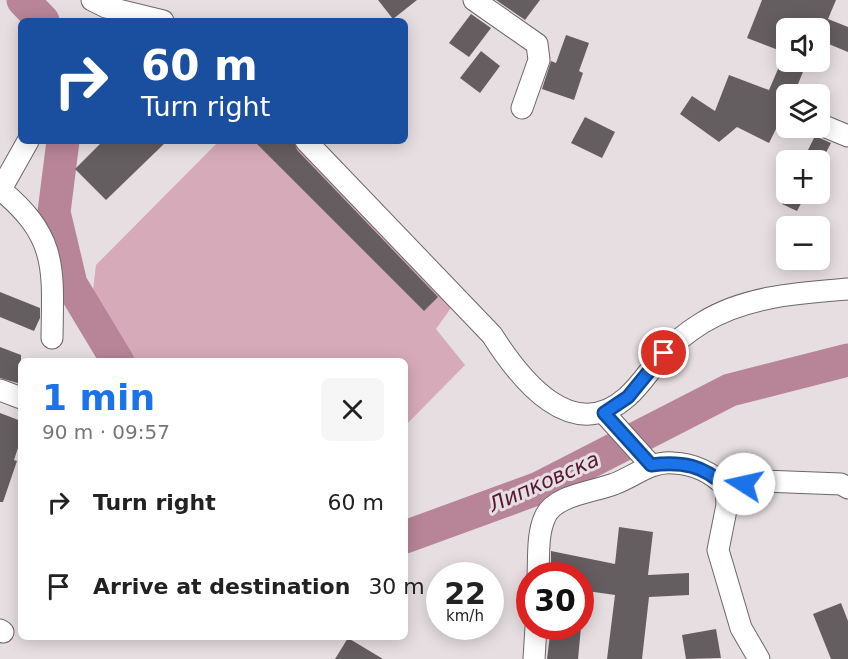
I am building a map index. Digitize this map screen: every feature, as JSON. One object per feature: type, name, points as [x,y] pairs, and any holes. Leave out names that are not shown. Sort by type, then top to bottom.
[{"type":"street","points":[[474,0],[537,44],[539,60],[522,108]]},
{"type":"street","points":[[101,7],[150,18]]},
{"type":"street","points":[[830,129],[848,136]]},
{"type":"street","points":[[26,144],[0,189],[30,216],[47,246],[53,279],[51,338]]},
{"type":"street","points":[[309,144],[492,335],[510,363],[540,396],[561,408],[579,413],[604,413],[628,397],[664,353],[702,323],[759,299],[848,289]]},
{"type":"street","points":[[0,390],[18,397]]},
{"type":"street","points":[[604,413],[651,465]]},
{"type":"street","points":[[540,562],[545,517],[551,508],[565,500],[615,484],[651,465],[671,462],[692,465],[713,474],[726,487],[727,505],[718,550],[741,628],[759,659]]},
{"type":"street","points":[[726,487],[763,481],[841,484],[848,488]]},
{"type":"street","points":[[534,659],[535,640]]},
{"type":"shaded area","points":[[216,144],[301,144],[456,301],[436,329],[465,365],[408,423],[408,358],[132,358],[92,299],[96,265]]},
{"type":"building","points":[[378,0],[417,0],[394,18]]},
{"type":"building","points":[[496,0],[540,0],[525,20]]},
{"type":"building","points":[[762,0],[836,0],[828,18],[776,18],[776,49],[747,38]]},
{"type":"building","points":[[471,14],[491,28],[469,57],[449,43]]},
{"type":"building","points":[[830,20],[848,27],[848,52],[830,45]]},
{"type":"building","points":[[566,35],[589,43],[579,71],[583,73],[574,100],[542,89],[551,61],[556,63]]},
{"type":"building","points":[[481,51],[500,66],[480,93],[460,78]]},
{"type":"building","points":[[777,72],[803,72],[798,84],[776,84],[776,129],[769,143],[737,127],[719,142],[680,114],[692,96],[715,111],[729,75],[769,90]]},
{"type":"building","points":[[585,117],[615,132],[602,158],[571,143]]},
{"type":"building","points":[[814,138],[831,143],[827,150],[808,150]]},
{"type":"building","points":[[100,144],[164,144],[106,200],[75,169]]},
{"type":"building","points":[[257,144],[295,144],[297,150],[438,297],[424,311]]},
{"type":"building","points":[[782,204],[801,204],[797,211]]},
{"type":"building","points":[[0,292],[40,308],[40,318],[34,331],[0,317]]},
{"type":"building","points":[[0,347],[21,355],[21,358],[18,358],[18,383],[0,378]]},
{"type":"building","points":[[0,413],[18,420],[18,448],[14,460],[17,461],[3,502],[0,502]]},
{"type":"building","points":[[619,527],[653,532],[648,575],[689,573],[689,595],[649,597],[642,659],[607,659],[615,595],[594,592],[594,562],[551,562],[551,551],[615,564]]},
{"type":"building","points":[[841,603],[848,621],[848,659],[831,659],[813,614]]},
{"type":"building","points":[[716,629],[721,658],[686,659],[682,635]]},
{"type":"building","points":[[347,640],[351,640],[383,659],[335,659]]},
{"type":"building","points":[[549,640],[580,640],[578,659],[547,659]]},
{"type":"waterway","name":"Липковска","points":[[23,0],[40,18]]},
{"type":"waterway","name":"Липковска","points":[[63,144],[54,212],[71,284],[116,358]]},
{"type":"waterway","name":"Липковска","points":[[408,536],[539,488],[730,390],[848,360]]},
{"type":"route","points":[[664,353],[628,397],[604,413],[651,465],[671,462],[692,465],[713,474],[726,487],[744,484]]}]
